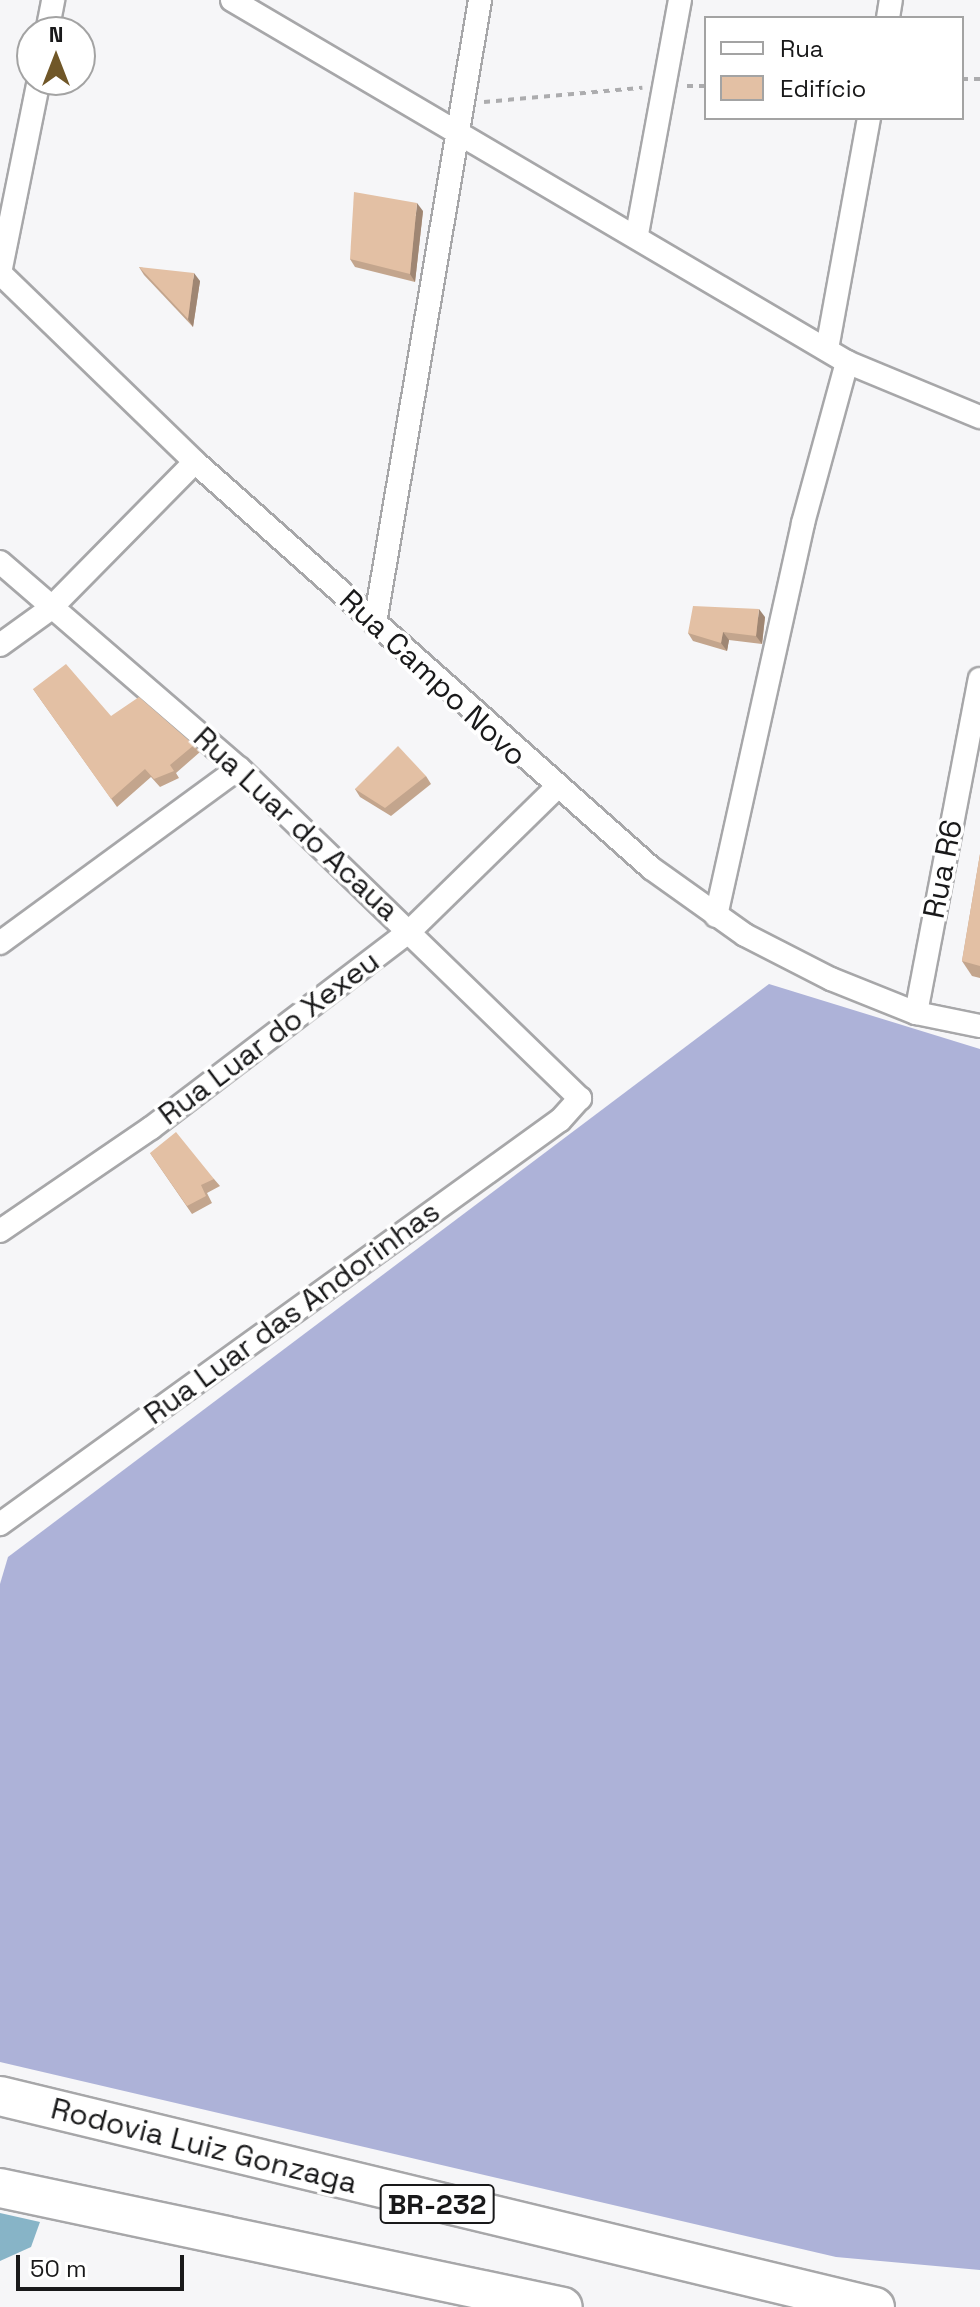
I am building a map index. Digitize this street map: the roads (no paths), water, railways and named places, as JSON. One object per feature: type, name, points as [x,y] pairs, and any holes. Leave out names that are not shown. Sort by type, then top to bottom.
[{"type":"highway","name":"Rodovia Luiz Gonzaga","points":[[0,2096],[875,2307]]},
{"type":"highway","name":"BR-232","points":[[0,2188],[563,2307]]},
{"type":"street","points":[[232,0],[259,9],[458,135],[637,234],[847,362],[980,417]]},
{"type":"street","points":[[375,623],[480,0]]},
{"type":"street","points":[[637,234],[680,0]]},
{"type":"street","points":[[0,273],[36,96]]},
{"type":"street","points":[[827,349],[869,120]]},
{"type":"street","name":"Rua Campo Novo","points":[[0,273],[195,462],[555,789],[716,916],[831,979],[916,1013],[980,1026]]},
{"type":"street","points":[[716,916],[803,523],[847,362]]},
{"type":"street","points":[[0,645],[50,609],[195,462]]},
{"type":"street","name":"Rua Luar do Acaua","points":[[0,562],[50,609],[239,768],[580,1098]]},
{"type":"street","name":"Rua R6","points":[[916,1013],[980,679]]},
{"type":"street","points":[[0,943],[239,768]]},
{"type":"street","name":"Rua Luar do Xexeu","points":[[0,1231],[151,1128],[410,931],[555,789]]},
{"type":"street","name":"Rua Luar das Andorinhas","points":[[0,1524],[560,1120],[580,1098]]}]
